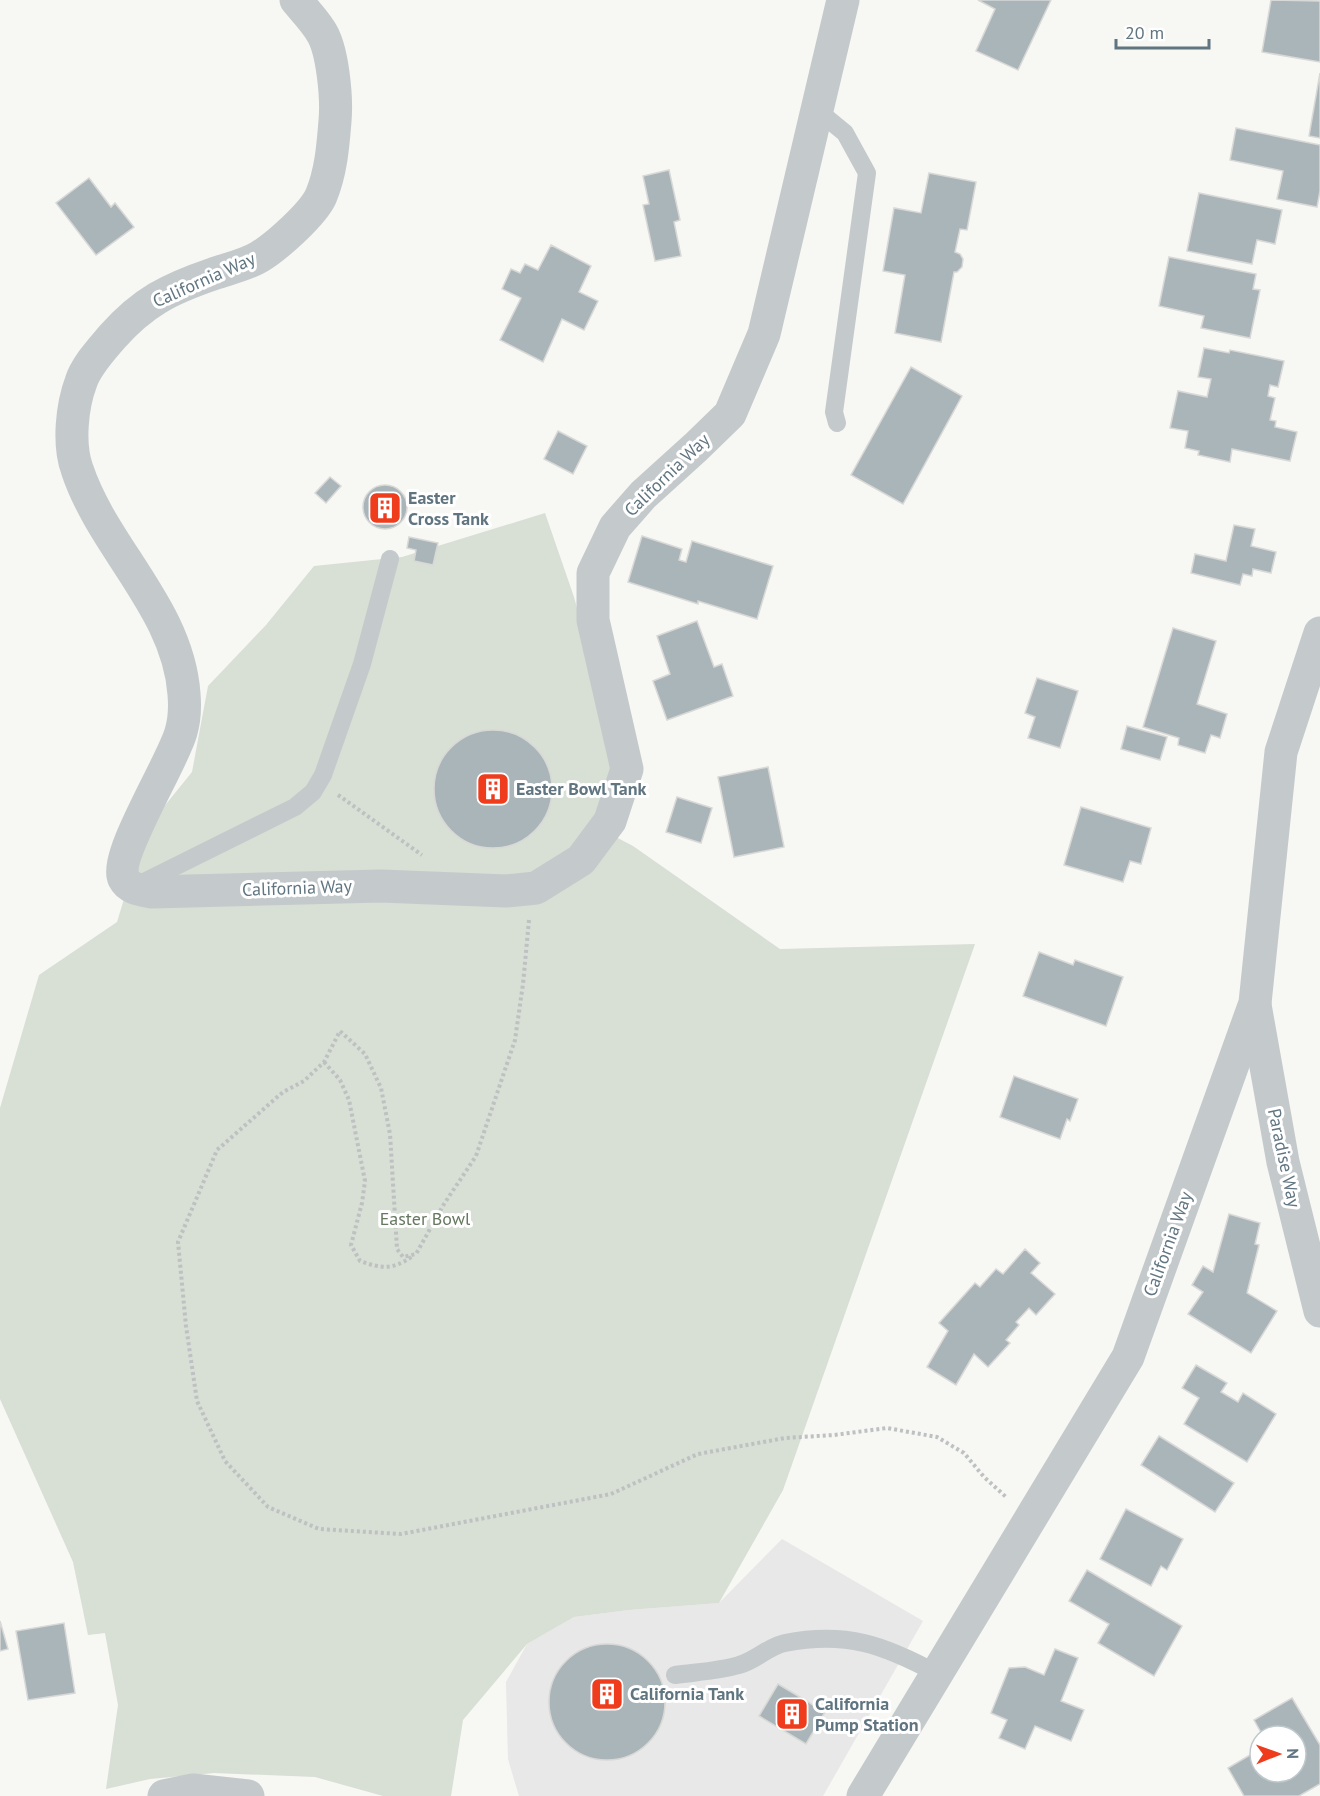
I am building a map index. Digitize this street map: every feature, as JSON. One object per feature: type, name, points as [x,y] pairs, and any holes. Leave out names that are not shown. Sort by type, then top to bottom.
[{"type":"street","name":"California Way","points":[[296,0],[322,32],[332,67],[336,115],[333,154],[320,198],[292,231],[258,258],[195,280],[155,298],[125,323],[101,350],[81,380],[72,426],[76,467],[99,516],[172,640],[182,676],[185,697],[181,732],[165,772],[134,832],[121,866],[124,879],[132,888],[152,892],[381,886],[506,891],[536,888],[581,860],[610,821],[627,769],[593,620],[593,573],[615,527],[643,495],[730,414],[764,334],[843,0]]},
{"type":"street","name":"California Way","points":[[862,1796],[1032,1519],[1128,1357],[1255,1003],[1281,752],[1320,633]]},
{"type":"street","name":"Paradise Way","points":[[1255,1003],[1284,1162],[1320,1311]]},
{"type":"street","points":[[164,1796],[193,1790],[248,1796]]},
{"type":"lane","points":[[817,110],[845,133],[867,173],[834,412],[837,423]]},
{"type":"lane","points":[[132,888],[295,807],[313,792],[319,782],[362,664],[390,559]]},
{"type":"lane","points":[[675,1676],[741,1665],[783,1643],[826,1640],[855,1640],[882,1647],[903,1655],[936,1673]]},
{"type":"path","points":[[319,782],[431,861]]},
{"type":"path","points":[[324,1062],[340,1080],[349,1100],[365,1181],[351,1245],[360,1261],[380,1268],[400,1264],[416,1254],[444,1204],[476,1156],[515,1040],[530,908],[536,888]]},
{"type":"path","points":[[416,1254],[404,1257],[397,1249],[390,1134],[381,1088],[365,1054],[340,1031],[324,1062],[304,1081],[283,1092],[217,1150],[178,1242],[186,1326],[197,1401],[225,1461],[268,1507],[319,1529],[401,1534],[611,1494],[698,1454],[785,1438],[834,1435],[886,1428],[937,1437],[964,1453],[984,1478],[1032,1519]]},
{"type":"shaded area","points":[[782,1539],[923,1621],[823,1796],[519,1796],[508,1759],[506,1682],[527,1644],[574,1617],[719,1603]]},
{"type":"green space","name":"Easter Bowl","points":[[545,513],[574,597],[610,731],[611,783],[591,824],[633,846],[780,949],[975,944],[783,1490],[719,1603],[574,1617],[527,1644],[463,1720],[451,1796],[383,1796],[315,1777],[214,1773],[150,1779],[106,1789],[118,1705],[105,1633],[88,1635],[73,1562],[0,1399],[0,1108],[39,975],[117,922],[145,830],[192,772],[208,686],[266,625],[314,566],[402,557]]},
{"type":"building","points":[[978,0],[1051,0],[1018,70],[976,51],[995,9]]},
{"type":"building","points":[[1271,0],[1320,1],[1320,62],[1262,52]]},
{"type":"building","points":[[1320,73],[1320,138],[1309,136]]},
{"type":"building","points":[[1236,128],[1320,145],[1320,191],[1317,207],[1277,199],[1283,171],[1230,160]]},
{"type":"building","points":[[669,170],[680,220],[674,222],[681,256],[655,261],[643,205],[649,204],[643,176]]},
{"type":"building","points":[[929,173],[976,182],[967,230],[960,229],[955,252],[963,259],[962,267],[954,272],[941,342],[895,333],[905,275],[883,271],[894,208],[921,213]]},
{"type":"building","points":[[89,178],[111,207],[115,203],[134,227],[96,255],[56,203]]},
{"type":"building","points":[[1199,193],[1282,210],[1275,244],[1257,240],[1252,264],[1187,251]]},
{"type":"building","points":[[551,245],[591,266],[579,292],[598,301],[584,330],[562,319],[543,362],[500,340],[521,298],[502,289],[511,269],[520,273],[525,264],[538,270]]},
{"type":"building","points":[[1169,257],[1256,274],[1253,289],[1260,290],[1250,338],[1201,328],[1204,316],[1159,306]]},
{"type":"building","points":[[1204,348],[1229,353],[1230,350],[1284,361],[1278,387],[1270,385],[1268,396],[1275,398],[1270,420],[1276,421],[1275,427],[1297,432],[1290,461],[1232,449],[1230,462],[1198,455],[1199,451],[1185,448],[1188,431],[1170,428],[1178,391],[1207,397],[1211,379],[1198,377]]},
{"type":"building","points":[[911,367],[962,396],[903,504],[851,475]]},
{"type":"building","points":[[558,431],[587,446],[573,474],[544,459]]},
{"type":"building","points":[[330,477],[341,486],[326,503],[315,493]]},
{"type":"building","name":"Easter Cross Tank","points":[[385,485],[400,492],[407,507],[400,522],[385,529],[370,522],[363,507],[370,492]]},
{"type":"building","points":[[1234,525],[1255,529],[1251,546],[1276,552],[1271,573],[1253,569],[1252,576],[1243,574],[1240,585],[1191,573],[1195,554],[1226,561]]},
{"type":"building","points":[[642,536],[682,549],[679,560],[686,562],[692,541],[773,566],[757,619],[698,601],[698,604],[628,582]]},
{"type":"building","points":[[409,537],[438,543],[433,565],[414,561],[416,550],[407,548]]},
{"type":"building","points":[[697,621],[714,667],[722,664],[733,696],[667,720],[653,681],[670,674],[657,636]]},
{"type":"building","points":[[1173,628],[1216,641],[1197,704],[1227,714],[1220,738],[1211,735],[1205,753],[1178,745],[1179,738],[1143,727]]},
{"type":"building","points":[[1037,678],[1078,691],[1060,748],[1028,738],[1035,717],[1025,713]]},
{"type":"building","points":[[1127,726],[1167,737],[1160,760],[1121,749]]},
{"type":"building","name":"Easter Bowl Tank","points":[[493,730],[516,734],[535,747],[548,766],[552,789],[548,812],[535,831],[516,844],[493,848],[470,844],[451,831],[438,812],[434,789],[438,766],[451,747],[470,734]]},
{"type":"building","points":[[768,767],[784,847],[734,857],[718,777]]},
{"type":"building","points":[[677,797],[712,808],[701,843],[666,832]]},
{"type":"building","points":[[1081,807],[1151,828],[1141,864],[1130,861],[1123,882],[1064,865]]},
{"type":"building","points":[[1039,952],[1073,965],[1075,960],[1123,977],[1106,1026],[1023,996]]},
{"type":"building","points":[[1014,1076],[1078,1099],[1070,1121],[1067,1119],[1060,1139],[1000,1117]]},
{"type":"building","points":[[1229,1214],[1260,1223],[1255,1244],[1259,1245],[1247,1293],[1277,1311],[1251,1353],[1188,1314],[1203,1292],[1192,1285],[1203,1266],[1213,1272]]},
{"type":"building","points":[[1025,1249],[1040,1263],[1031,1273],[1055,1294],[1036,1315],[1029,1308],[1016,1322],[1019,1325],[1006,1340],[1010,1343],[988,1367],[974,1354],[956,1385],[927,1367],[948,1331],[939,1323],[975,1283],[980,1287],[996,1269],[1003,1274]]},
{"type":"building","points":[[1196,1365],[1227,1383],[1221,1392],[1238,1402],[1243,1393],[1276,1414],[1247,1462],[1184,1424],[1199,1398],[1182,1388]]},
{"type":"building","points":[[1159,1436],[1234,1483],[1215,1512],[1141,1465]]},
{"type":"building","points":[[1126,1509],[1183,1539],[1167,1570],[1161,1566],[1151,1586],[1100,1559]]},
{"type":"building","points":[[1087,1570],[1182,1626],[1154,1676],[1098,1643],[1109,1624],[1069,1601]]},
{"type":"building","points":[[0,1621],[8,1649],[0,1651]]},
{"type":"building","points":[[64,1623],[75,1693],[28,1700],[16,1631]]},
{"type":"building","name":"California Tank","points":[[607,1644],[629,1648],[648,1661],[661,1680],[665,1702],[661,1724],[648,1743],[629,1756],[607,1760],[585,1756],[566,1743],[553,1724],[549,1702],[553,1680],[566,1661],[585,1648]]},
{"type":"building","points":[[1055,1649],[1078,1658],[1061,1701],[1084,1710],[1071,1741],[1035,1726],[1025,1749],[999,1738],[1007,1720],[991,1713],[1009,1668],[1025,1667],[1044,1675]]},
{"type":"building","name":"California Pump Station","points":[[778,1684],[825,1712],[806,1744],[759,1716]]},
{"type":"building","points":[[1292,1698],[1307,1724],[1256,1724],[1254,1720]]},
{"type":"building","points":[[1308,1725],[1320,1745],[1320,1784],[1299,1796],[1244,1796],[1228,1768],[1248,1756],[1248,1784],[1308,1784]]},
{"type":"place","name":"Easter Cross Tank","points":[[385,508]]},
{"type":"place","name":"Easter Bowl Tank","points":[[493,789]]},
{"type":"place","name":"California Tank","points":[[607,1694]]},
{"type":"place","name":"California Pump Station","points":[[792,1714]]}]
